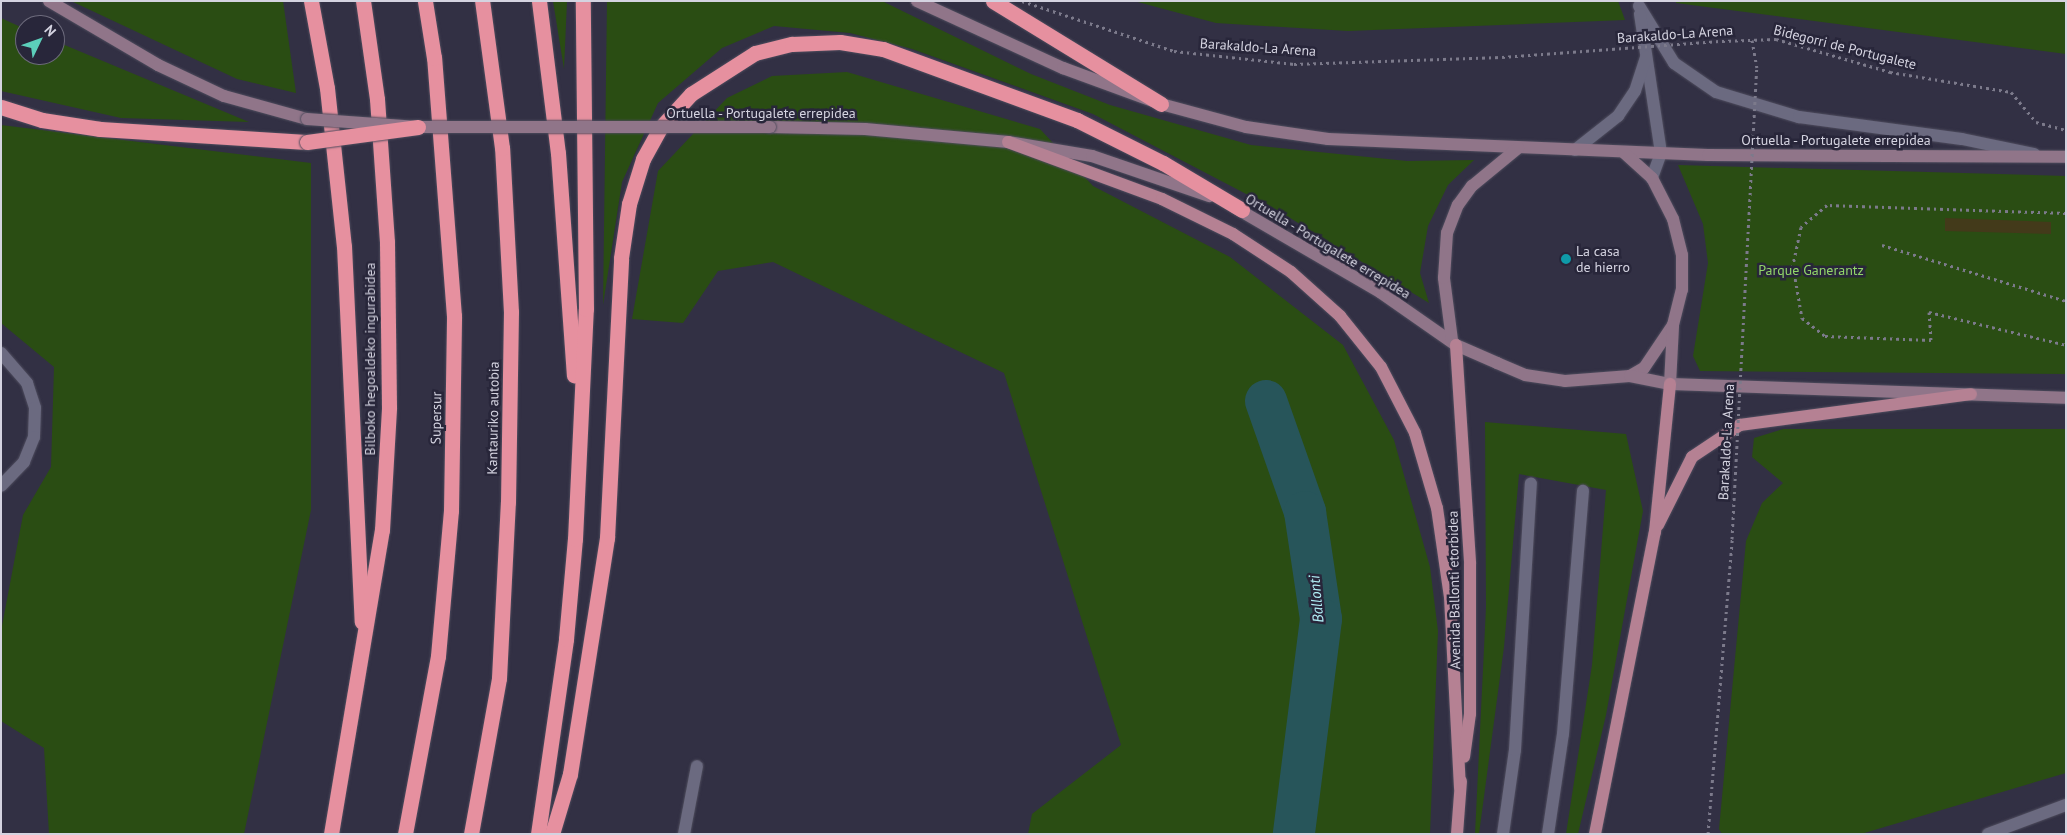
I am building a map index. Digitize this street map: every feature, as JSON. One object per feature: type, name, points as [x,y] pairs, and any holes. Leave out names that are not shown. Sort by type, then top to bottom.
[{"type":"highway","points":[[311,1],[327,88],[344,246],[352,482],[364,648]]},
{"type":"highway","name":"Bilboko hegoaldeko ingurabidea","points":[[331,834],[364,648],[382,530],[389,407],[387,242],[377,99],[363,1]]},
{"type":"highway","name":"Supersur","points":[[405,834],[438,656],[451,511],[454,316],[434,58],[425,1]]},
{"type":"highway","name":"Kantauriko autobia","points":[[471,834],[499,678],[508,502],[511,312],[502,148],[482,1]]},
{"type":"highway","points":[[539,1],[558,153],[579,448]]},
{"type":"highway","points":[[538,834],[566,639],[579,448],[586,310],[583,1]]},
{"type":"highway","points":[[993,1],[1161,104]]},
{"type":"highway","points":[[552,834],[570,774],[607,538],[621,258],[629,204],[643,159],[660,128],[691,94],[755,53],[792,44],[840,42],[883,50],[1077,120],[1163,163],[1242,210]]},
{"type":"highway","points":[[1,107],[42,120],[100,129],[307,142],[418,127]]},
{"type":"main road","points":[[1008,142],[1162,199],[1233,234],[1291,272],[1340,316],[1382,367],[1415,433],[1437,508],[1450,597],[1460,788]]},
{"type":"main road","name":"Avenida Ballonti etorbidea","points":[[1454,343],[1470,564],[1470,714],[1456,834]]},
{"type":"main road","points":[[1595,834],[1655,532],[1670,384]]},
{"type":"main road","points":[[1655,532],[1692,457],[1740,425],[1971,394]]},
{"type":"street","name":"Ortuella - Portugalete errepidea","points":[[49,1],[191,80],[224,96],[307,119],[418,127],[865,128],[1008,142],[1092,156],[1242,210],[1454,343],[1525,375],[1565,381],[1630,376]]},
{"type":"street","points":[[916,1],[1064,68],[1161,104],[1246,126],[1328,139],[1518,148]]},
{"type":"street","points":[[1638,4],[1661,153],[1652,178]]},
{"type":"street","points":[[1638,4],[1674,63],[1716,92],[1799,117],[1962,139],[2049,157]]},
{"type":"street","points":[[1575,150],[1618,116],[1635,91],[1647,55]]},
{"type":"street","name":"Ortuella - Portugalete errepidea","points":[[1518,148],[1661,153],[2066,157]]},
{"type":"street","points":[[1454,343],[1444,278],[1447,233],[1458,205],[1472,186],[1518,148]]},
{"type":"street","points":[[1623,152],[1652,178],[1673,219],[1682,255],[1682,290],[1673,325],[1670,384]]},
{"type":"street","points":[[1630,376],[1644,368],[1673,325]]},
{"type":"street","points":[[1,353],[28,383],[35,408],[34,437],[24,462],[1,486]]},
{"type":"street","points":[[1630,376],[1670,384],[2066,398]]},
{"type":"street","points":[[1503,834],[1515,750],[1531,483]]},
{"type":"street","points":[[1548,834],[1563,734],[1583,491]]},
{"type":"street","points":[[684,834],[697,766]]},
{"type":"street","points":[[1988,834],[2066,805]]},
{"type":"path","name":"Barakaldo-La Arena","points":[[1022,1],[1174,51],[1294,64],[1502,57],[1752,40],[1757,68],[1732,539],[1708,834]]},
{"type":"path","name":"Bidegorri de Portugalete","points":[[1752,40],[1776,40],[1890,72],[2011,92],[2036,122],[2066,130]]},
{"type":"path","points":[[2066,213],[1827,205],[1801,227],[1792,266],[1802,318],[1825,336],[1931,340],[1929,312],[2066,345]]},
{"type":"path","points":[[1882,245],[2066,301]]},
{"type":"green space","points":[[71,1],[283,1],[296,93],[237,79]]},
{"type":"green space","points":[[553,1],[567,1],[564,69]]},
{"type":"green space","points":[[607,1],[882,1],[1031,74],[1110,105],[1251,145],[1407,161],[1474,160],[1448,185],[1428,226],[1420,273],[1429,303],[1277,210],[1093,114],[912,49],[850,33],[774,26],[722,48],[658,103],[622,182],[603,305]]},
{"type":"green space","points":[[1134,1],[1618,1],[1625,20],[1348,31],[1216,23]]},
{"type":"green space","points":[[1676,1],[2066,1],[2066,54],[1676,3]]},
{"type":"green space","points":[[1,18],[15,24],[15,65],[65,65],[65,45],[249,122],[121,118],[1,91]]},
{"type":"green space","points":[[847,72],[1040,129],[1093,186],[1230,257],[1343,345],[1394,440],[1430,567],[1438,631],[1430,834],[1028,834],[1032,814],[1121,745],[1004,373],[773,262],[718,271],[683,323],[632,319],[658,171],[727,98],[772,76]]},
{"type":"green space","points":[[1,125],[311,163],[311,510],[244,834],[49,834],[44,748],[1,721],[1,631],[23,515],[51,467],[54,367],[1,323]]},
{"type":"green space","name":"Parque Ganerantz","points":[[1678,165],[2066,176],[2066,374],[1700,371],[1693,356],[1708,263],[1703,224]]},
{"type":"green space","points":[[1485,422],[1626,434],[1643,511],[1606,715],[1578,834],[1566,834],[1592,665],[1606,490],[1519,474],[1504,647],[1479,834],[1475,834],[1486,607]]},
{"type":"green space","points":[[1783,429],[2066,429],[2066,773],[1861,834],[1722,834],[1719,829],[1746,541],[1762,503],[1783,483],[1752,457],[1754,438]]},
{"type":"sand","points":[[1945,218],[2051,222],[2051,234],[1945,231]]},
{"type":"waterway","name":"Ballonti","points":[[1266,401],[1305,512],[1321,619],[1294,834]]},
{"type":"place","name":"La casa de hierro","points":[[1566,259]]}]
